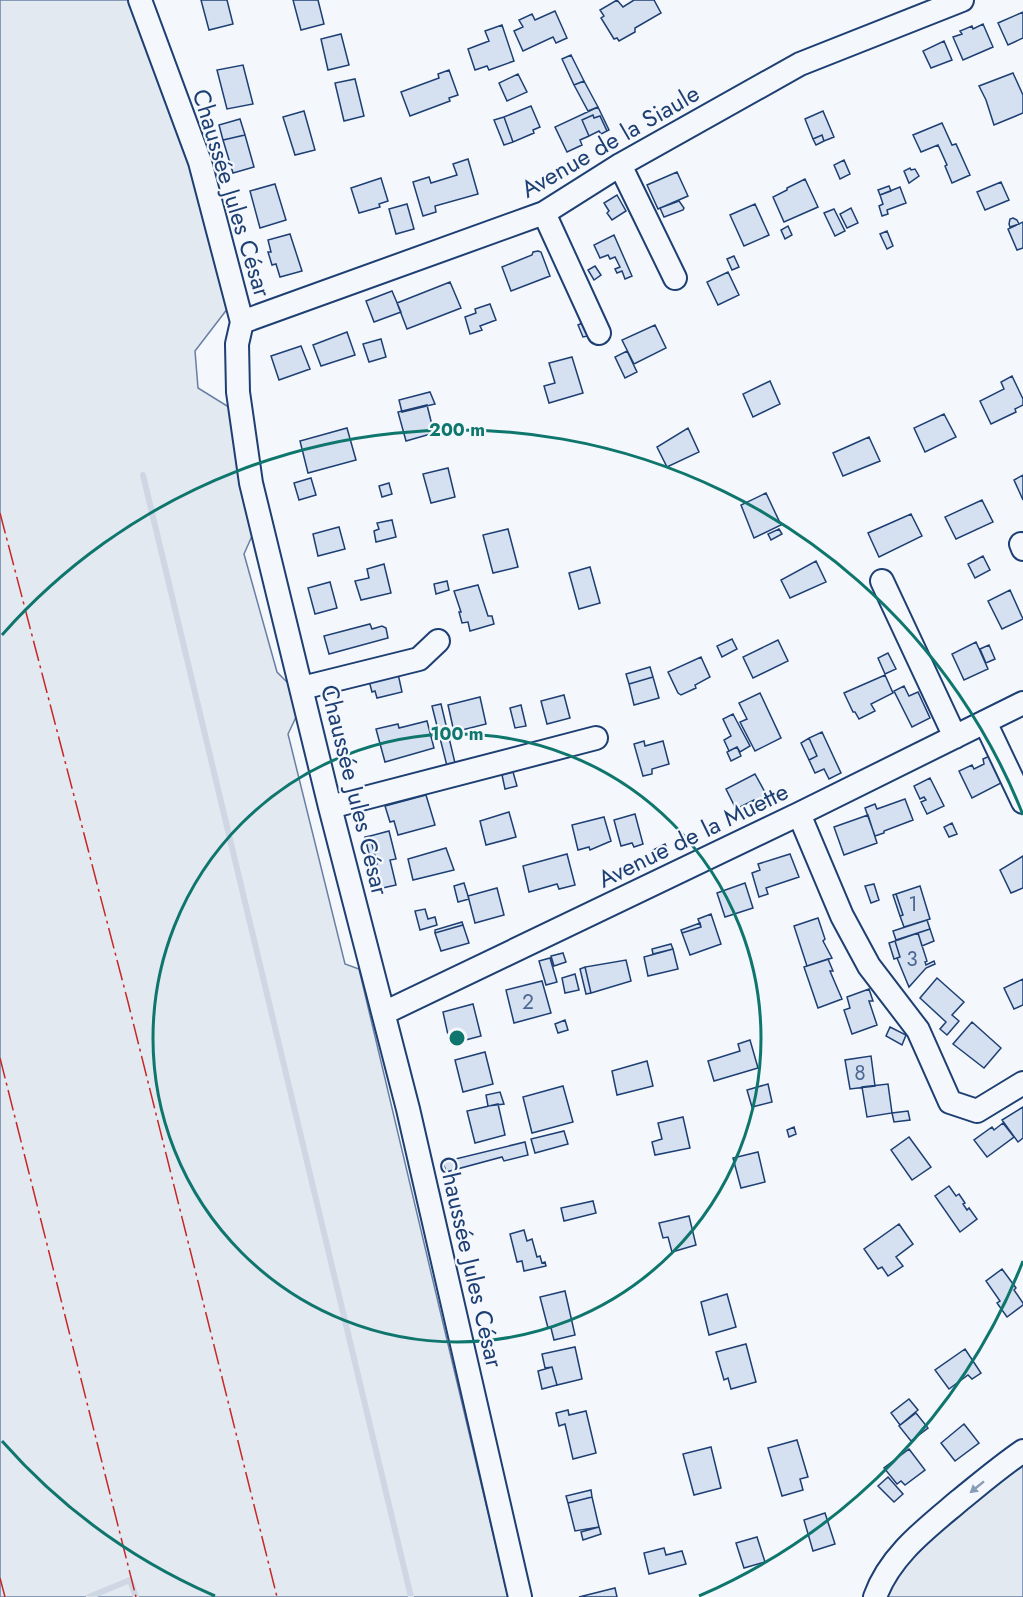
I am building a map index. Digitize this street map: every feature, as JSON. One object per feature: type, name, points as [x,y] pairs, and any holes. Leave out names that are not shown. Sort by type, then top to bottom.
[{"type":"street","name":"Chaussée Jules César","points":[[140,0],[200,162],[243,322],[237,344],[238,392],[251,483],[330,807],[384,1013],[520,1597]]},
{"type":"street","name":"Avenue de la Siaule","points":[[243,322],[544,213],[620,165],[800,64],[962,0]]},
{"type":"street","points":[[620,165],[675,278]]},
{"type":"street","points":[[544,213],[599,333]]},
{"type":"street","points":[[882,581],[955,737]]},
{"type":"street","points":[[302,688],[419,659],[438,641]]},
{"type":"street","name":"Avenue de la Muette","points":[[384,1013],[799,814],[1023,703]]},
{"type":"street","points":[[985,722],[1023,802]]},
{"type":"street","points":[[330,807],[596,738]]},
{"type":"street","points":[[799,814],[842,916],[869,966],[918,1030],[950,1102],[977,1111],[1023,1083]]},
{"type":"street","points":[[875,1597],[890,1567],[924,1530],[1023,1451]]},
{"type":"shaded area","points":[[0,0],[133,0],[189,156],[228,308],[195,351],[198,388],[232,409],[252,536],[244,554],[277,672],[291,686],[297,715],[288,734],[345,964],[359,969],[508,1597],[0,1597]]},
{"type":"shaded area","points":[[1023,1464],[1023,1597],[879,1597],[921,1539]]},
{"type":"building","points":[[201,0],[227,0],[233,24],[209,30]]},
{"type":"building","points":[[293,0],[318,0],[324,24],[301,30]]},
{"type":"building","points":[[617,0],[623,7],[634,0],[654,0],[661,13],[635,28],[635,32],[619,41],[617,38],[614,39],[601,18],[604,16],[600,10]]},
{"type":"building","points":[[555,11],[567,38],[556,43],[553,37],[523,51],[514,31],[523,27],[519,20],[532,14],[535,20]]},
{"type":"building","points":[[1023,12],[1023,38],[1008,45],[998,23]]},
{"type":"building","points":[[983,24],[993,47],[963,60],[953,37],[962,34],[960,31],[972,26],[973,29]]},
{"type":"building","points":[[502,25],[514,61],[489,70],[487,66],[475,70],[468,49],[489,41],[485,31]]},
{"type":"building","points":[[341,34],[349,65],[328,70],[321,39]]},
{"type":"building","points":[[944,41],[952,60],[931,68],[923,51]]},
{"type":"building","points":[[571,55],[584,81],[574,85],[562,59]]},
{"type":"building","points":[[243,65],[253,104],[227,109],[217,70]]},
{"type":"building","points":[[449,70],[458,95],[449,98],[450,101],[410,116],[401,92],[439,78],[438,74]]},
{"type":"building","points":[[1013,73],[1023,95],[1023,113],[994,125],[979,86]]},
{"type":"building","points":[[518,74],[527,92],[507,101],[499,83]]},
{"type":"building","points":[[355,79],[364,116],[344,121],[335,83]]},
{"type":"building","points":[[584,81],[598,107],[588,111],[574,85]]},
{"type":"building","points":[[531,106],[540,127],[533,130],[534,133],[513,142],[504,117]]},
{"type":"building","points":[[598,107],[609,130],[607,131],[600,116],[594,118],[593,115],[582,120],[589,136],[580,140],[582,145],[567,152],[555,127]]},
{"type":"building","points":[[304,111],[315,150],[295,155],[283,117]]},
{"type":"building","points":[[823,111],[834,137],[824,141],[822,135],[813,139],[805,119]]},
{"type":"building","points":[[593,115],[594,118],[600,116],[607,131],[601,134],[599,131],[589,136],[582,120]]},
{"type":"building","points":[[504,117],[513,142],[504,145],[494,120]]},
{"type":"building","points":[[240,119],[245,135],[223,140],[219,125]]},
{"type":"building","points":[[942,123],[952,145],[956,144],[970,175],[952,183],[938,145],[921,152],[913,135]]},
{"type":"building","points":[[245,135],[254,167],[233,173],[223,140]]},
{"type":"building","points":[[822,135],[824,141],[816,145],[813,139]]},
{"type":"building","points":[[468,159],[478,194],[435,206],[436,212],[423,216],[413,182],[429,177],[431,183],[457,175],[453,164]]},
{"type":"building","points":[[844,160],[850,174],[840,179],[834,165]]},
{"type":"building","points":[[910,168],[915,169],[919,176],[909,183],[904,171]]},
{"type":"building","points":[[677,172],[688,196],[658,209],[647,185]]},
{"type":"building","points":[[381,178],[388,201],[379,204],[380,207],[359,213],[351,188]]},
{"type":"building","points":[[805,179],[818,207],[784,222],[773,197]]},
{"type":"building","points":[[1001,182],[1009,200],[985,210],[977,192]]},
{"type":"building","points":[[275,184],[286,220],[260,228],[250,191]]},
{"type":"building","points":[[889,186],[891,191],[880,195],[878,190]]},
{"type":"building","points":[[900,187],[906,203],[887,210],[888,214],[882,216],[879,206],[883,204],[880,195]]},
{"type":"building","points":[[617,195],[626,211],[612,220],[604,203]]},
{"type":"building","points":[[679,201],[683,210],[664,217],[660,208]]},
{"type":"building","points":[[407,204],[414,229],[396,234],[389,209]]},
{"type":"building","points":[[755,204],[769,235],[744,246],[730,215]]},
{"type":"building","points":[[851,208],[858,223],[847,228],[840,214]]},
{"type":"building","points":[[834,209],[845,231],[835,236],[824,213]]},
{"type":"building","points":[[1013,218],[1019,224],[1010,227],[1010,219]]},
{"type":"building","points":[[1023,222],[1023,248],[1017,250],[1008,229]]},
{"type":"building","points":[[788,226],[792,235],[785,239],[781,230]]},
{"type":"building","points":[[887,231],[893,246],[887,249],[880,234]]},
{"type":"building","points":[[290,234],[302,271],[280,277],[276,264],[272,265],[268,252],[271,252],[268,240]]},
{"type":"building","points":[[614,235],[632,276],[625,279],[622,271],[617,273],[615,269],[620,267],[615,257],[610,259],[608,255],[600,258],[594,245]]},
{"type":"building","points":[[538,251],[541,252],[550,276],[511,291],[502,267]]},
{"type":"building","points":[[734,256],[739,267],[732,270],[727,259]]},
{"type":"building","points":[[595,266],[601,275],[594,280],[588,270]]},
{"type":"building","points":[[728,272],[739,295],[718,305],[707,282]]},
{"type":"building","points":[[450,282],[461,308],[407,329],[397,303]]},
{"type":"building","points":[[392,291],[401,312],[374,322],[366,301]]},
{"type":"building","points":[[490,304],[496,320],[480,326],[482,330],[470,334],[465,317],[476,313],[475,309]]},
{"type":"building","points":[[587,321],[593,335],[583,337],[578,325]]},
{"type":"building","points":[[655,325],[666,348],[634,364],[622,340]]},
{"type":"building","points":[[347,332],[355,355],[321,366],[313,345]]},
{"type":"building","points":[[381,339],[386,357],[369,362],[363,344]]},
{"type":"building","points":[[301,346],[310,369],[279,380],[271,356]]},
{"type":"building","points":[[627,351],[637,372],[625,378],[615,357]]},
{"type":"building","points":[[572,357],[583,393],[549,403],[544,386],[555,383],[549,363]]},
{"type":"building","points":[[1012,376],[1023,399],[1023,405],[1015,409],[1016,412],[991,424],[980,401],[1004,389],[1001,382]]},
{"type":"building","points":[[770,381],[780,404],[753,417],[743,394]]},
{"type":"building","points":[[430,392],[435,404],[402,412],[399,400]]},
{"type":"building","points":[[427,405],[434,433],[406,441],[398,412]]},
{"type":"building","points":[[944,414],[956,437],[925,452],[914,428]]},
{"type":"building","points":[[347,428],[356,460],[308,473],[300,441]]},
{"type":"building","points":[[688,428],[699,452],[667,467],[657,447]]},
{"type":"building","points":[[869,437],[880,461],[843,476],[833,453]]},
{"type":"building","points":[[448,468],[455,497],[431,503],[423,474]]},
{"type":"building","points":[[1023,475],[1023,500],[1014,480]]},
{"type":"building","points":[[311,478],[316,495],[299,500],[294,483]]},
{"type":"building","points":[[389,483],[392,494],[382,497],[379,486]]},
{"type":"building","points":[[766,493],[781,525],[754,538],[741,505]]},
{"type":"building","points":[[982,500],[993,522],[956,539],[945,517]]},
{"type":"building","points":[[911,514],[922,536],[879,557],[868,533]]},
{"type":"building","points":[[392,520],[396,537],[376,542],[374,531],[379,529],[377,523]]},
{"type":"building","points":[[339,527],[345,549],[318,556],[313,534]]},
{"type":"building","points":[[508,529],[518,567],[493,573],[483,535]]},
{"type":"building","points":[[779,529],[782,534],[771,540],[768,534]]},
{"type":"building","points":[[983,556],[990,570],[975,578],[968,564]]},
{"type":"building","points":[[816,561],[826,582],[790,598],[781,580]]},
{"type":"building","points":[[384,564],[391,593],[361,600],[355,581],[369,578],[367,569]]},
{"type":"building","points":[[590,567],[600,603],[579,609],[569,573]]},
{"type":"building","points":[[447,581],[449,590],[436,594],[434,584]]},
{"type":"building","points":[[330,582],[337,608],[315,614],[308,588]]},
{"type":"building","points":[[478,585],[488,616],[492,616],[494,624],[470,631],[468,622],[462,623],[454,591]]},
{"type":"building","points":[[1010,590],[1023,619],[1002,629],[988,601]]},
{"type":"building","points":[[370,624],[372,629],[382,626],[386,628],[388,638],[329,654],[324,636]]},
{"type":"building","points":[[732,639],[737,649],[722,657],[717,646]]},
{"type":"building","points":[[778,640],[788,661],[753,678],[743,657]]},
{"type":"building","points":[[976,642],[988,669],[964,680],[952,654]]},
{"type":"building","points":[[989,645],[995,659],[986,663],[980,649]]},
{"type":"building","points":[[888,653],[896,669],[885,674],[878,658]]},
{"type":"building","points":[[701,657],[710,677],[695,685],[696,688],[681,695],[668,672]]},
{"type":"building","points":[[650,667],[653,677],[629,684],[626,674]]},
{"type":"building","points":[[397,669],[402,692],[377,698],[375,691],[372,692],[368,677]]},
{"type":"building","points":[[885,675],[893,693],[871,704],[875,711],[859,719],[844,693]]},
{"type":"building","points":[[653,677],[659,698],[634,705],[629,684]]},
{"type":"building","points":[[904,686],[909,696],[918,692],[930,718],[912,727],[894,691]]},
{"type":"building","points":[[760,693],[781,738],[755,751],[740,722],[747,719],[739,703]]},
{"type":"building","points":[[564,695],[570,718],[547,724],[541,701]]},
{"type":"building","points":[[480,697],[486,724],[454,732],[448,705]]},
{"type":"building","points":[[441,704],[455,763],[447,766],[432,706]]},
{"type":"building","points":[[521,705],[526,726],[515,728],[510,708]]},
{"type":"building","points":[[733,714],[750,746],[740,752],[737,747],[729,751],[724,740],[731,736],[723,719]]},
{"type":"building","points":[[427,721],[434,748],[385,762],[376,729],[398,724],[399,728]]},
{"type":"building","points":[[822,732],[841,773],[829,779],[824,769],[815,773],[809,760],[817,756],[809,738]]},
{"type":"building","points":[[809,738],[817,756],[809,760],[801,743]]},
{"type":"building","points":[[644,741],[645,746],[663,741],[669,764],[652,769],[652,774],[643,776],[634,744]]},
{"type":"building","points":[[737,747],[741,756],[731,761],[727,752]]},
{"type":"building","points":[[992,755],[1005,781],[972,798],[959,771],[972,765],[974,769],[984,764],[983,759]]},
{"type":"building","points":[[513,772],[517,786],[505,789],[502,775]]},
{"type":"building","points":[[755,774],[766,794],[765,798],[756,803],[754,800],[736,809],[726,789]]},
{"type":"building","points":[[930,778],[944,806],[927,814],[921,802],[926,800],[924,797],[920,799],[914,786]]},
{"type":"building","points":[[426,795],[435,825],[398,835],[394,821],[390,822],[385,806]]},
{"type":"building","points":[[905,799],[913,820],[875,836],[865,808],[875,804],[877,809]]},
{"type":"building","points":[[509,812],[516,837],[486,845],[480,821]]},
{"type":"building","points":[[635,814],[643,844],[634,847],[632,843],[621,846],[614,820]]},
{"type":"building","points":[[868,815],[877,843],[844,855],[834,827]]},
{"type":"building","points":[[604,817],[611,841],[590,850],[589,847],[578,850],[572,825]]},
{"type":"building","points":[[952,823],[957,834],[949,837],[944,827]]},
{"type":"building","points":[[389,831],[396,859],[390,860],[396,885],[378,889],[372,866],[377,864],[370,836]]},
{"type":"building","points":[[370,836],[377,864],[372,866],[365,837]]},
{"type":"building","points":[[665,844],[669,853],[655,860],[651,851]]},
{"type":"building","points":[[446,848],[454,870],[413,880],[408,859]]},
{"type":"building","points":[[567,854],[575,885],[559,889],[557,884],[529,892],[523,866]]},
{"type":"building","points":[[790,854],[799,877],[766,888],[768,894],[759,897],[752,873],[760,870],[758,864]]},
{"type":"building","points":[[1023,856],[1023,888],[1011,893],[1000,870]]},
{"type":"building","points":[[464,883],[469,899],[458,902],[454,886]]},
{"type":"building","points":[[745,883],[753,908],[725,917],[717,893]]},
{"type":"building","points":[[874,884],[879,900],[871,903],[865,886]]},
{"type":"building","points":[[920,886],[930,919],[904,927],[900,916],[903,915],[896,894]]},
{"type":"building","points":[[497,888],[504,915],[475,923],[468,896]]},
{"type":"building","points":[[896,894],[903,915],[900,916],[893,895]]},
{"type":"building","points":[[425,909],[428,919],[435,917],[437,925],[420,930],[415,911]]},
{"type":"building","points":[[711,914],[721,944],[690,955],[682,933],[701,927],[698,919]]},
{"type":"building","points":[[818,918],[825,939],[823,941],[832,958],[807,966],[794,926]]},
{"type":"building","points":[[927,920],[930,929],[896,940],[893,931]]},
{"type":"building","points":[[462,922],[463,925],[435,933],[435,930]]},
{"type":"building","points":[[700,923],[701,927],[682,933],[681,930]]},
{"type":"building","points":[[463,925],[469,943],[441,951],[435,933]]},
{"type":"building","points":[[930,929],[934,941],[922,946],[918,933]]},
{"type":"building","points":[[918,933],[927,961],[926,965],[934,961],[935,964],[926,968],[909,987],[897,958],[900,957],[895,941]]},
{"type":"building","points":[[895,941],[900,957],[894,959],[889,943]]},
{"type":"building","points":[[671,944],[673,949],[653,954],[652,949]]},
{"type":"building","points":[[673,949],[678,969],[648,976],[644,957]]},
{"type":"building","points":[[563,953],[566,962],[554,966],[551,956]]},
{"type":"building","points":[[550,958],[557,982],[546,985],[539,961]]},
{"type":"building","points":[[828,959],[833,971],[830,971],[842,999],[818,1008],[804,967]]},
{"type":"building","points":[[626,960],[631,981],[591,993],[585,967]]},
{"type":"building","points":[[585,967],[591,993],[586,994],[580,969]]},
{"type":"building","points":[[575,974],[579,990],[565,993],[562,978]]},
{"type":"building","points":[[937,978],[964,1002],[952,1015],[959,1021],[947,1035],[940,1029],[946,1022],[920,998]]},
{"type":"building","points":[[1023,979],[1023,1005],[1014,1009],[1004,988]]},
{"type":"building","points":[[542,981],[551,1013],[514,1023],[506,990]]},
{"type":"building","points":[[869,989],[873,1001],[869,1001],[877,1025],[852,1034],[844,1010],[850,1008],[847,997]]},
{"type":"building","points":[[473,1004],[481,1036],[450,1044],[443,1012]]},
{"type":"building","points":[[565,1020],[568,1030],[558,1033],[555,1024]]},
{"type":"building","points":[[972,1022],[1001,1048],[984,1068],[953,1044]]},
{"type":"building","points":[[890,1027],[906,1035],[902,1045],[886,1036]]},
{"type":"building","points":[[750,1040],[758,1068],[714,1081],[708,1061],[740,1051],[738,1044]]},
{"type":"building","points":[[485,1052],[493,1084],[463,1092],[455,1060]]},
{"type":"building","points":[[871,1056],[875,1086],[850,1089],[845,1060]]},
{"type":"building","points":[[647,1061],[653,1086],[617,1095],[612,1071]]},
{"type":"building","points":[[768,1084],[772,1102],[752,1107],[747,1090]]},
{"type":"building","points":[[888,1084],[892,1113],[867,1117],[862,1087]]},
{"type":"building","points":[[563,1086],[573,1122],[532,1133],[523,1097]]},
{"type":"building","points":[[500,1092],[504,1104],[488,1106],[486,1095]]},
{"type":"building","points":[[498,1104],[505,1135],[475,1143],[467,1111]]},
{"type":"building","points":[[1023,1107],[1023,1138],[1018,1142],[1002,1120]]},
{"type":"building","points":[[908,1111],[910,1120],[894,1122],[892,1113]]},
{"type":"building","points":[[683,1117],[690,1148],[655,1155],[652,1142],[662,1139],[658,1123]]},
{"type":"building","points":[[1003,1123],[1014,1137],[987,1157],[974,1140],[992,1127],[994,1130]]},
{"type":"building","points":[[794,1127],[796,1134],[789,1137],[787,1130]]},
{"type":"building","points":[[564,1131],[568,1144],[535,1153],[531,1139]]},
{"type":"building","points":[[909,1137],[931,1167],[912,1180],[891,1150]]},
{"type":"building","points":[[525,1142],[528,1155],[504,1161],[502,1157],[446,1172],[443,1162]]},
{"type":"building","points":[[758,1152],[765,1182],[741,1188],[733,1158]]},
{"type":"building","points":[[949,1186],[956,1196],[959,1194],[967,1210],[969,1208],[977,1219],[960,1232],[935,1196]]},
{"type":"building","points":[[593,1201],[596,1213],[564,1221],[561,1208]]},
{"type":"building","points":[[689,1216],[696,1245],[672,1252],[668,1237],[663,1238],[659,1223]]},
{"type":"building","points":[[899,1224],[913,1244],[896,1257],[903,1266],[888,1276],[882,1267],[878,1269],[864,1249]]},
{"type":"building","points":[[524,1230],[527,1241],[532,1239],[537,1257],[540,1256],[542,1263],[545,1262],[546,1266],[524,1271],[522,1261],[517,1262],[510,1234]]},
{"type":"building","points":[[1002,1269],[1016,1288],[1014,1290],[1023,1303],[1007,1317],[997,1303],[1000,1301],[986,1281]]},
{"type":"building","points":[[565,1291],[575,1335],[554,1340],[551,1328],[548,1328],[540,1297]]},
{"type":"building","points":[[727,1294],[736,1327],[709,1335],[701,1302]]},
{"type":"building","points":[[746,1344],[756,1382],[731,1389],[728,1378],[724,1380],[716,1352]]},
{"type":"building","points":[[575,1347],[582,1379],[557,1385],[552,1367],[545,1368],[542,1354]]},
{"type":"building","points":[[965,1349],[981,1373],[972,1379],[968,1375],[949,1389],[935,1370]]},
{"type":"building","points":[[552,1367],[557,1385],[542,1389],[538,1371]]},
{"type":"building","points":[[909,1399],[918,1410],[900,1425],[891,1413]]},
{"type":"building","points":[[568,1410],[569,1415],[586,1411],[596,1453],[573,1459],[565,1424],[559,1426],[556,1413]]},
{"type":"building","points":[[916,1413],[928,1428],[911,1441],[899,1426]]},
{"type":"building","points":[[964,1424],[979,1443],[955,1461],[941,1443]]},
{"type":"building","points":[[797,1440],[808,1477],[800,1479],[803,1490],[782,1496],[768,1448]]},
{"type":"building","points":[[711,1447],[721,1488],[694,1495],[683,1454]]},
{"type":"building","points":[[909,1449],[925,1470],[905,1485],[901,1481],[897,1484],[884,1468]]},
{"type":"building","points":[[888,1477],[903,1494],[894,1502],[878,1486]]},
{"type":"building","points":[[591,1490],[592,1497],[568,1503],[566,1496]]},
{"type":"building","points":[[592,1497],[599,1527],[575,1531],[568,1503]]},
{"type":"building","points":[[825,1513],[835,1544],[813,1551],[804,1520]]},
{"type":"building","points":[[599,1527],[601,1534],[583,1540],[581,1532]]},
{"type":"building","points":[[757,1537],[765,1562],[744,1568],[736,1543]]},
{"type":"building","points":[[664,1548],[666,1555],[682,1551],[686,1564],[649,1574],[644,1553]]},
{"type":"building","points":[[615,1588],[617,1597],[579,1597]]},
{"type":"waterway","points":[[143,475],[411,1597]]},
{"type":"waterway","points":[[89,1597],[130,1580],[136,1597]]},
{"type":"power","points":[[0,513],[128,1002],[277,1597]]},
{"type":"power","points":[[0,1058],[136,1597]]},
{"type":"power","points":[[0,1578],[5,1597]]}]
